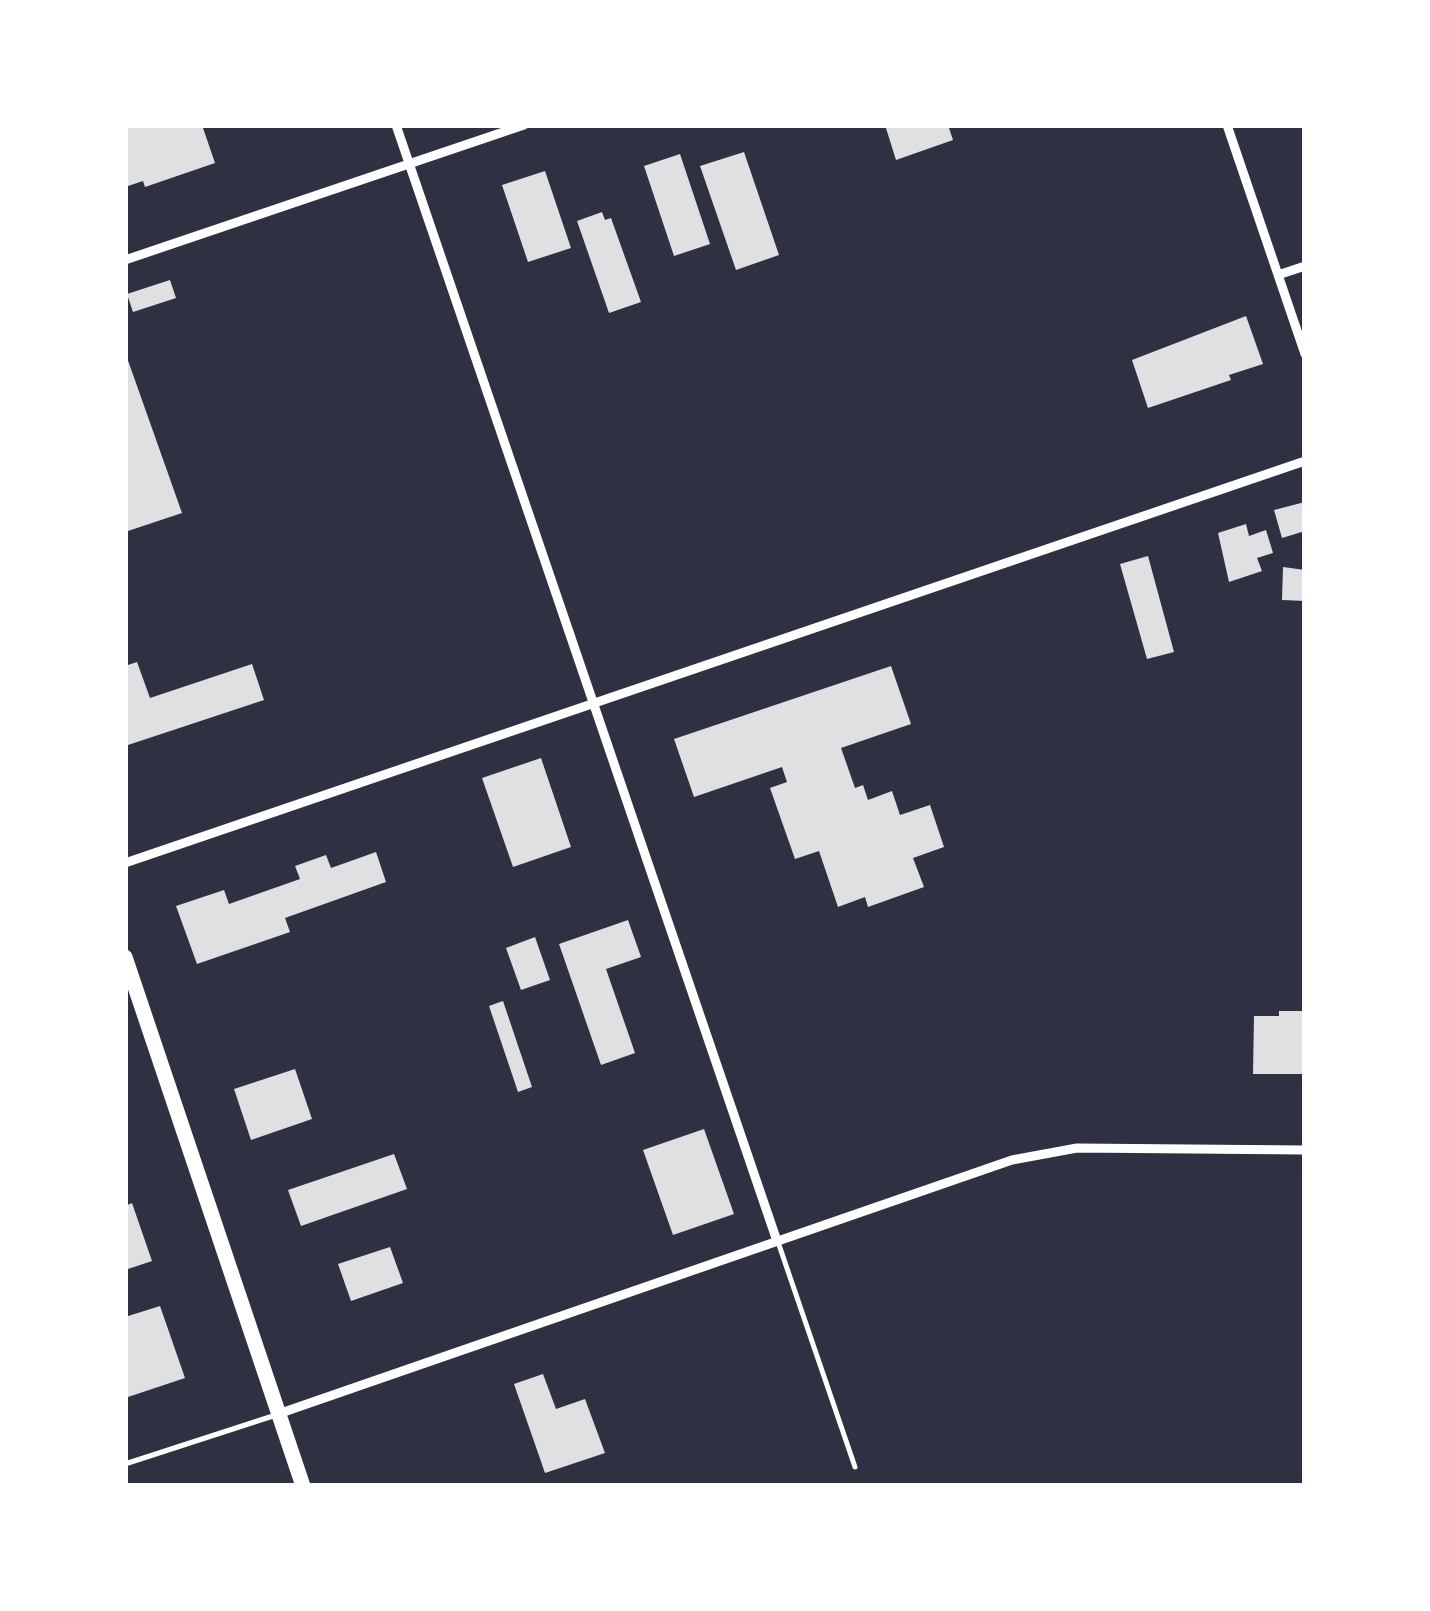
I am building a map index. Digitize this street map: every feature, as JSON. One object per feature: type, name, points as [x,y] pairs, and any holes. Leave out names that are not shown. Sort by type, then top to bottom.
[{"type":"main road","points":[[125,957],[303,1486]]},
{"type":"street","points":[[396,125],[777,1241]]},
{"type":"street","points":[[125,260],[524,125]]},
{"type":"street","points":[[1227,125],[1305,354]]},
{"type":"street","points":[[1278,275],[1305,266]]},
{"type":"street","points":[[125,863],[1305,461]]},
{"type":"street","points":[[278,1414],[1044,1152],[1138,1148],[1305,1150]]},
{"type":"lane","points":[[777,1241],[855,1466]]},
{"type":"lane","points":[[125,1464],[278,1414]]},
{"type":"building","points":[[125,125],[202,125],[215,163],[145,187],[143,181],[125,187]]},
{"type":"building","points":[[885,125],[948,125],[953,140],[896,160]]},
{"type":"building","points":[[744,152],[779,255],[736,270],[700,166]]},
{"type":"building","points":[[680,154],[710,244],[674,256],[644,166]]},
{"type":"building","points":[[545,171],[571,248],[528,262],[502,185]]},
{"type":"building","points":[[602,212],[605,220],[611,218],[641,302],[609,313],[577,221]]},
{"type":"building","points":[[170,280],[176,298],[133,312],[127,294]]},
{"type":"building","points":[[1246,316],[1263,364],[1229,375],[1231,380],[1148,408],[1132,360]]},
{"type":"building","points":[[125,352],[182,513],[125,532]]},
{"type":"building","points":[[1305,502],[1305,531],[1282,538],[1274,510]]},
{"type":"building","points":[[1246,524],[1249,536],[1266,530],[1273,553],[1257,558],[1262,571],[1229,582],[1218,533]]},
{"type":"building","points":[[1148,556],[1174,652],[1147,659],[1120,564]]},
{"type":"building","points":[[1283,567],[1305,570],[1305,601],[1282,600]]},
{"type":"building","points":[[137,662],[150,698],[252,664],[264,700],[125,746],[125,666]]},
{"type":"building","points":[[891,666],[911,724],[841,748],[855,788],[863,785],[868,800],[892,791],[900,815],[930,805],[944,847],[913,858],[924,887],[868,907],[865,897],[838,907],[819,851],[795,859],[770,788],[787,782],[782,767],[694,797],[674,739]]},
{"type":"building","points":[[541,758],[571,847],[513,867],[482,778]]},
{"type":"building","points":[[376,852],[386,882],[285,918],[290,932],[197,964],[176,906],[224,890],[229,904],[300,879],[295,866],[326,855],[331,868]]},
{"type":"building","points":[[628,920],[641,957],[606,969],[635,1053],[601,1065],[559,944]]},
{"type":"building","points":[[535,937],[550,980],[521,990],[506,948]]},
{"type":"building","points":[[503,1001],[532,1087],[518,1092],[489,1006]]},
{"type":"building","points":[[1279,1011],[1305,1011],[1305,1074],[1253,1074],[1254,1016],[1279,1016]]},
{"type":"building","points":[[295,1069],[312,1119],[251,1140],[234,1089]]},
{"type":"building","points":[[704,1129],[734,1214],[673,1235],[643,1150]]},
{"type":"building","points":[[394,1154],[407,1189],[301,1226],[288,1190]]},
{"type":"building","points":[[132,1203],[152,1261],[125,1270],[125,1206]]},
{"type":"building","points":[[390,1247],[403,1283],[351,1301],[338,1264]]},
{"type":"building","points":[[160,1306],[185,1378],[125,1398],[125,1317]]},
{"type":"building","points":[[543,1374],[556,1409],[585,1399],[605,1453],[545,1473],[514,1384]]}]
